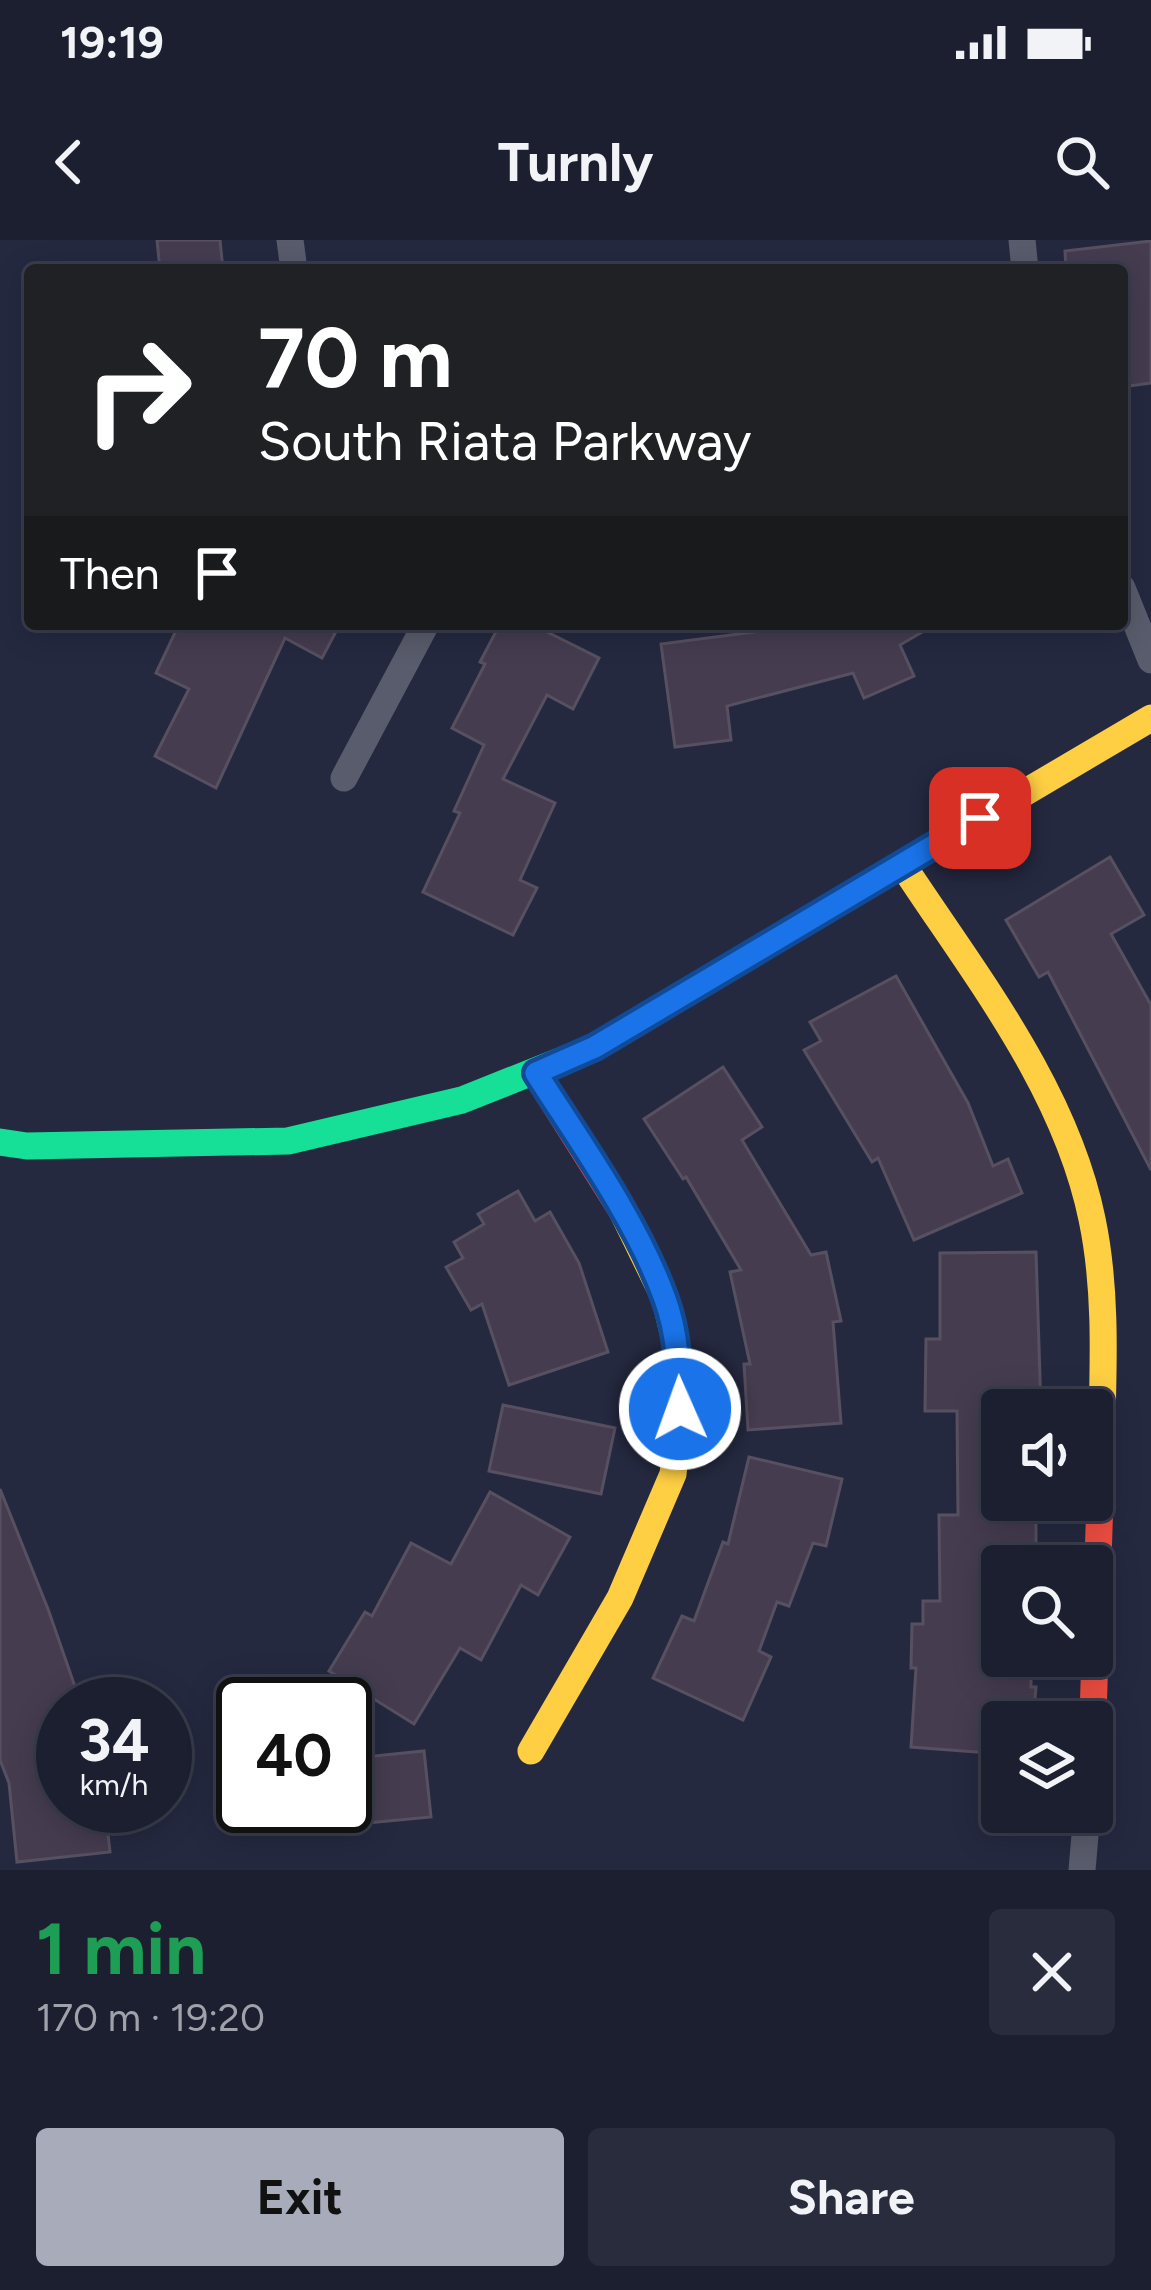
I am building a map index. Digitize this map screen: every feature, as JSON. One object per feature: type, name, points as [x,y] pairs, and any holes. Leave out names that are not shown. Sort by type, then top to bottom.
[{"type":"street","points":[[1128,603],[1151,660]]},
{"type":"street","points":[[344,778],[423,630]]},
{"type":"street","points":[[0,1142],[27,1146],[288,1141],[462,1100],[536,1073],[595,1047],[1151,718]]},
{"type":"street","points":[[902,864],[1037,1078],[1086,1192],[1102,1283],[1094,1701]]},
{"type":"street","points":[[531,1751],[620,1598],[673,1474],[680,1409],[678,1353],[665,1299],[615,1197],[536,1073]]},
{"type":"street","points":[[1082,1870],[1085,1833]]},
{"type":"building","points":[[157,240],[220,240],[222,264],[159,264]]},
{"type":"building","points":[[1151,241],[1151,383],[1128,386],[1128,264],[1066,264],[1065,251]]},
{"type":"building","points":[[176,630],[337,630],[322,658],[285,638],[216,788],[155,756],[189,689],[156,673]]},
{"type":"building","points":[[497,630],[543,630],[599,658],[573,709],[547,695],[503,779],[555,803],[520,880],[537,888],[513,935],[423,892],[460,813],[454,811],[484,745],[452,728],[485,664],[480,662]]},
{"type":"building","points":[[926,630],[900,645],[914,676],[864,698],[853,673],[727,706],[731,740],[675,747],[661,644],[754,632]]},
{"type":"building","points":[[1110,857],[1144,915],[1111,934],[1151,1005],[1151,1170],[1048,972],[1039,977],[1006,920]]},
{"type":"building","points":[[896,976],[968,1103],[993,1166],[1008,1159],[1022,1193],[914,1240],[878,1158],[872,1162],[804,1050],[821,1041],[810,1022]]},
{"type":"building","points":[[723,1067],[762,1127],[742,1140],[811,1255],[826,1252],[841,1321],[833,1322],[841,1423],[748,1430],[744,1364],[750,1364],[730,1272],[741,1270],[686,1177],[683,1179],[644,1119]]},
{"type":"building","points":[[518,1191],[535,1221],[550,1212],[579,1263],[608,1352],[509,1385],[482,1304],[471,1310],[446,1267],[463,1258],[454,1242],[484,1224],[478,1214]]},
{"type":"building","points":[[1036,1252],[1040,1389],[981,1389],[981,1521],[1036,1521],[1036,1545],[981,1545],[981,1677],[1031,1677],[1035,1701],[981,1701],[981,1752],[911,1747],[916,1668],[911,1668],[912,1624],[923,1624],[923,1601],[940,1601],[939,1515],[958,1515],[957,1411],[925,1411],[926,1339],[940,1339],[940,1253]]},
{"type":"building","points":[[503,1405],[615,1428],[601,1494],[489,1471]]},
{"type":"building","points":[[749,1457],[842,1479],[826,1546],[813,1543],[789,1606],[777,1602],[759,1651],[771,1657],[743,1720],[653,1678],[682,1616],[694,1621],[723,1542],[728,1544]]},
{"type":"building","points":[[0,1489],[72,1677],[36,1677],[36,1833],[108,1833],[110,1852],[17,1862],[9,1783],[0,1760]]},
{"type":"building","points":[[490,1492],[570,1537],[538,1595],[521,1585],[481,1660],[460,1648],[414,1724],[372,1698],[372,1677],[339,1677],[329,1671],[365,1612],[372,1616],[411,1543],[451,1564]]},
{"type":"building","points":[[424,1751],[431,1817],[372,1822],[372,1756]]},
{"type":"traffic: fast","points":[[0,1142],[27,1146],[288,1141],[462,1100],[595,1047],[804,923]]},
{"type":"traffic: slow","points":[[804,923],[1151,718]]},
{"type":"traffic: slow","points":[[902,864],[1014,1033],[1061,1123],[1079,1170],[1101,1281],[1102,1389]]},
{"type":"traffic: slow","points":[[531,1751],[620,1598],[673,1474],[680,1409],[678,1353],[665,1299],[622,1211]]},
{"type":"traffic: jam","points":[[535,1073],[622,1211]]},
{"type":"traffic: jam","points":[[1093,1701],[1099,1521]]},
{"type":"route","points":[[680,1409],[678,1353],[665,1299],[615,1197],[536,1073],[595,1047],[980,818]]}]
